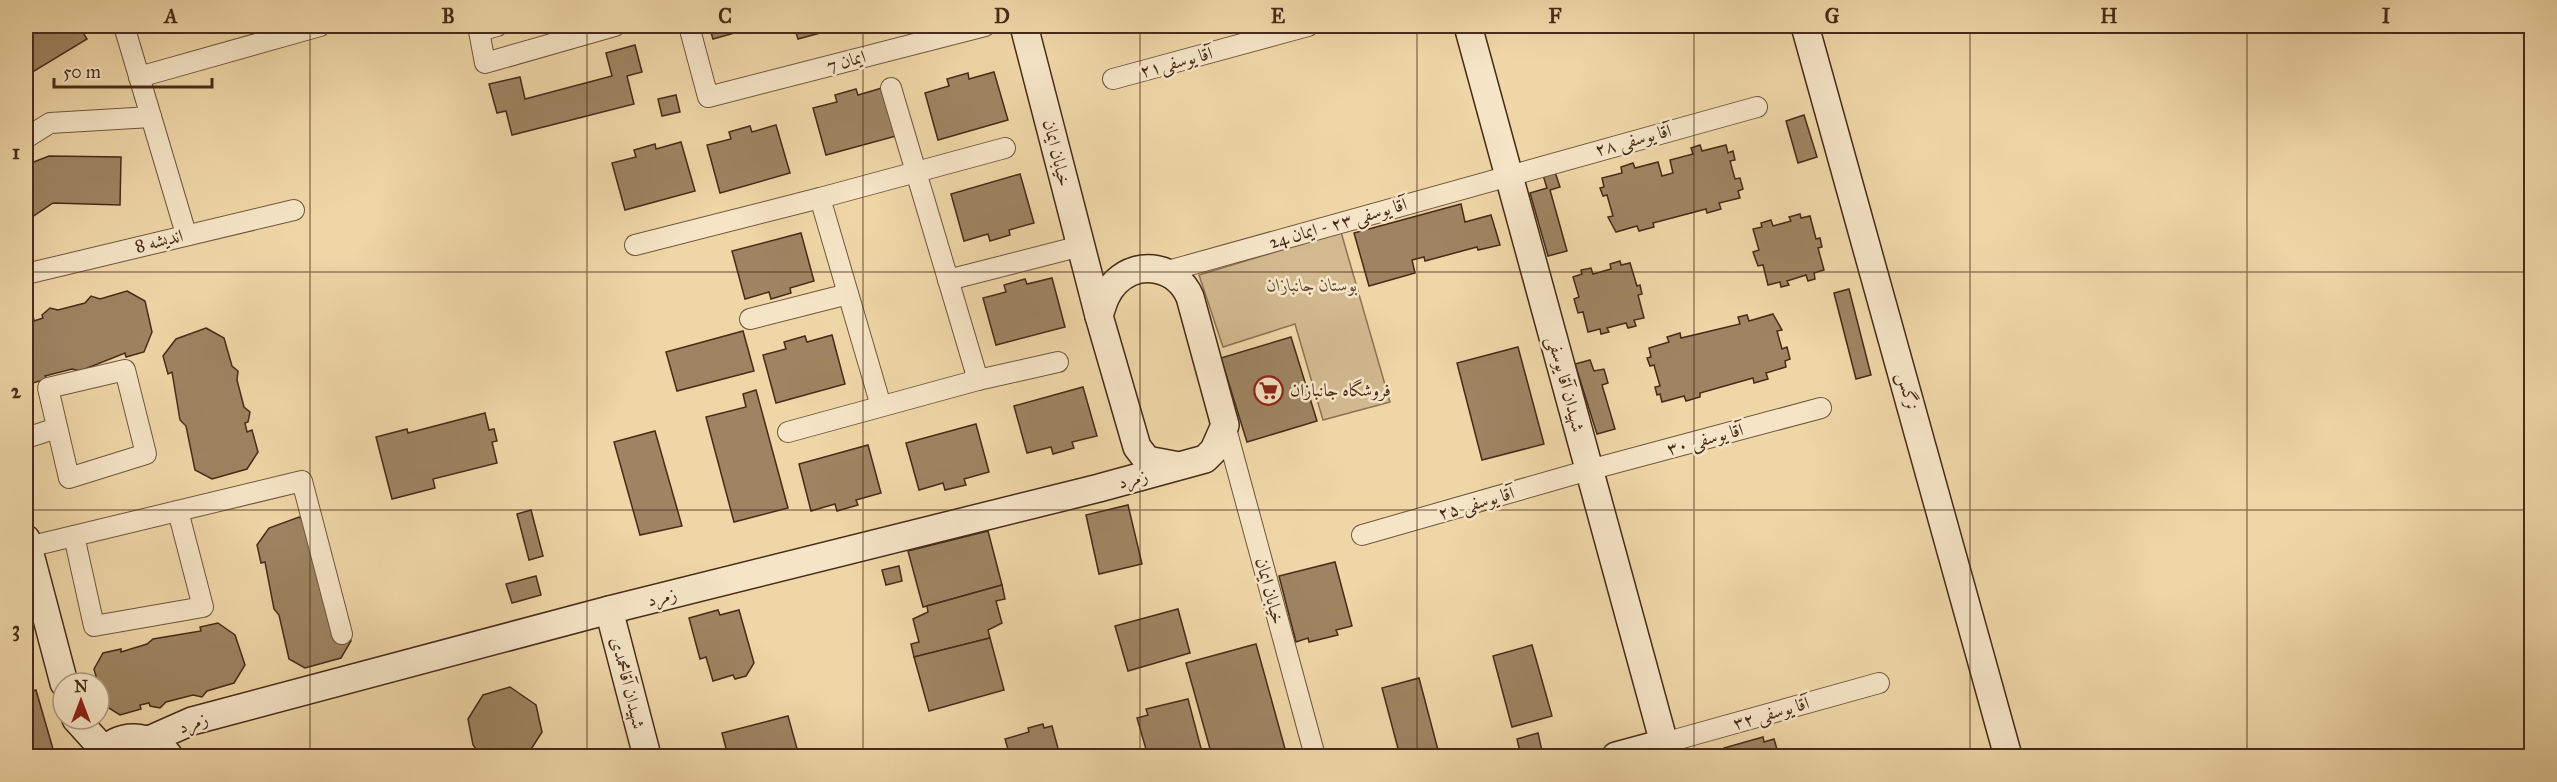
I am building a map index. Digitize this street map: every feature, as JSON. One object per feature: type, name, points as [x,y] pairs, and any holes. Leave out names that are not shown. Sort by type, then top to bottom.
[{"type":"street","points":[[124,26],[186,234]]},
{"type":"street","points":[[139,77],[320,26]]},
{"type":"street","points":[[485,27],[485,63],[615,26]]},
{"type":"street","name":"ایمان 7","points":[[689,26],[708,98],[985,26]]},
{"type":"street","name":"خیابان ایمان","points":[[1024,26],[1099,316],[1137,447]]},
{"type":"street","name":"آقا یوسفی۲۱","points":[[1113,79],[1308,26]]},
{"type":"street","name":"شهیدان آقا یوسفی","points":[[1468,26],[1665,750]]},
{"type":"street","name":"نرگس","points":[[1805,26],[2008,756]]},
{"type":"street","points":[[891,88],[978,380]]},
{"type":"street","name":"آقا یوسفی ۲۸","points":[[1509,174],[1757,106]]},
{"type":"street","points":[[26,138],[50,123],[151,117]]},
{"type":"street","points":[[635,245],[1005,148]]},
{"type":"street","name":"آقا یوسفی ۲۳ - ایمان 24","points":[[1168,271],[1509,174]]},
{"type":"street","points":[[820,198],[881,406]]},
{"type":"street","name":"اندیشه 8","points":[[26,274],[294,210]]},
{"type":"street","points":[[948,280],[1081,246]]},
{"type":"street","points":[[1099,316],[1105,295],[1117,281],[1133,272],[1152,269],[1168,271],[1184,282],[1225,425],[1214,450],[1205,459]]},
{"type":"street","points":[[750,319],[848,294]]},
{"type":"street","points":[[788,432],[978,380],[1058,362]]},
{"type":"street","points":[[125,370],[147,454],[69,478],[57,428],[48,388],[125,370]]},
{"type":"street","name":"آقا یوسفی ۳۰","points":[[1589,470],[1821,408]]},
{"type":"street","name":"خیابان ایمان","points":[[1225,425],[1315,756]]},
{"type":"street","points":[[26,438],[57,428]]},
{"type":"street","points":[[1137,447],[1147,460],[1179,466]]},
{"type":"street","points":[[1100,488],[1129,468],[1137,447]]},
{"type":"street","points":[[1205,459],[1224,455],[1235,463]]},
{"type":"street","name":"زمرد","points":[[159,748],[192,721],[609,610],[1100,488],[1205,459]]},
{"type":"street","name":"آقا یوسفی ۲۵","points":[[1362,535],[1589,470]]},
{"type":"street","points":[[61,671],[27,543],[74,536],[302,481],[342,634]]},
{"type":"street","points":[[74,536],[94,626],[203,608],[178,511]]},
{"type":"street","name":"شهیدان آقامحمدی","points":[[609,610],[647,756]]},
{"type":"street","name":"آقا یوسفی ۳۲","points":[[1665,750],[1879,683]]},
{"type":"street","points":[[85,731],[102,753],[125,739],[159,748]]},
{"type":"street","points":[[1616,756],[1665,750]]},
{"type":"green space","name":"بوستان جانبازان","points":[[1341,232],[1390,402],[1323,420],[1295,324],[1223,347],[1199,275]]},
{"type":"building","points":[[26,26],[79,26],[87,39],[26,76]]},
{"type":"building","points":[[709,26],[736,26],[738,32],[713,39]]},
{"type":"building","points":[[794,26],[846,26],[798,39]]},
{"type":"building","points":[[635,45],[642,72],[627,76],[634,104],[512,135],[506,111],[497,113],[489,84],[520,77],[525,99],[612,76],[606,53]]},
{"type":"building","points":[[994,72],[1008,120],[938,140],[925,93],[949,86],[947,79],[968,73],[969,79]]},
{"type":"building","points":[[882,88],[896,136],[826,155],[813,108],[837,102],[835,95],[856,89],[858,95]]},
{"type":"building","points":[[676,95],[680,112],[662,116],[658,99]]},
{"type":"building","points":[[1804,115],[1817,157],[1798,163],[1786,121]]},
{"type":"building","points":[[776,125],[790,173],[720,193],[707,145],[731,139],[729,132],[750,126],[752,132]]},
{"type":"building","points":[[681,142],[695,191],[625,210],[612,163],[636,157],[634,150],[655,144],[656,149]]},
{"type":"building","points":[[1700,145],[1702,151],[1726,145],[1728,153],[1733,151],[1735,160],[1730,161],[1735,179],[1740,178],[1743,189],[1738,191],[1740,198],[1719,203],[1721,209],[1707,213],[1706,209],[1653,223],[1654,227],[1639,231],[1637,226],[1616,232],[1608,217],[1613,216],[1607,195],[1603,196],[1600,188],[1604,187],[1602,178],[1622,173],[1621,167],[1633,163],[1635,168],[1658,162],[1662,176],[1673,173],[1670,160],[1693,154],[1691,148]]},
{"type":"building","points":[[49,156],[121,157],[120,205],[53,203],[26,221],[26,165]]},
{"type":"building","points":[[1554,169],[1560,187],[1550,190],[1567,251],[1548,256],[1530,193],[1547,188],[1542,172]]},
{"type":"building","points":[[1020,174],[1034,223],[1009,230],[1010,235],[990,241],[988,234],[964,241],[951,194]]},
{"type":"building","points":[[1461,204],[1465,222],[1491,215],[1500,245],[1478,250],[1477,247],[1425,261],[1424,257],[1412,260],[1415,273],[1369,286],[1354,233]]},
{"type":"building","points":[[1800,214],[1801,218],[1810,216],[1816,239],[1820,238],[1822,247],[1818,248],[1824,270],[1814,273],[1815,279],[1808,281],[1806,275],[1787,281],[1789,285],[1781,287],[1780,282],[1768,285],[1763,265],[1758,266],[1753,252],[1759,250],[1753,229],[1762,227],[1761,223],[1771,220],[1773,226],[1791,221],[1789,217]]},
{"type":"building","points":[[801,233],[814,281],[790,288],[791,293],[771,299],[769,292],[745,299],[732,251]]},
{"type":"building","points":[[1620,261],[1621,265],[1630,263],[1637,286],[1640,285],[1642,294],[1638,295],[1644,318],[1634,320],[1636,326],[1628,328],[1626,323],[1607,328],[1609,332],[1601,334],[1600,329],[1588,332],[1583,312],[1578,313],[1574,299],[1579,297],[1573,277],[1582,274],[1581,270],[1591,268],[1593,274],[1611,269],[1610,264]]},
{"type":"building","points":[[1052,278],[1065,327],[996,345],[983,298],[1006,292],[1004,285],[1025,279],[1027,284]]},
{"type":"building","points":[[1849,289],[1871,375],[1856,379],[1834,293]]},
{"type":"building","points":[[127,291],[145,301],[152,332],[144,352],[126,357],[125,353],[80,371],[72,369],[45,376],[47,379],[29,384],[26,382],[26,318],[33,316],[34,321],[43,318],[42,315],[50,308],[58,310],[85,303],[91,296],[100,299]]},
{"type":"building","points":[[1773,314],[1782,330],[1777,331],[1782,349],[1787,347],[1790,359],[1785,361],[1786,367],[1766,373],[1768,379],[1754,383],[1753,378],[1700,393],[1700,397],[1686,401],[1684,396],[1662,402],[1655,387],[1660,386],[1654,365],[1650,366],[1647,358],[1651,357],[1649,348],[1669,342],[1667,337],[1680,333],[1681,338],[1740,324],[1738,317],[1747,315],[1749,321]]},
{"type":"building","points":[[206,328],[224,338],[232,366],[238,371],[237,380],[244,407],[250,412],[248,422],[245,423],[247,432],[252,430],[258,452],[247,469],[212,479],[195,470],[186,426],[180,420],[172,372],[168,374],[163,356],[176,339]]},
{"type":"building","points":[[743,331],[754,371],[677,391],[666,352]]},
{"type":"building","points":[[832,335],[845,384],[776,403],[763,355],[786,349],[784,342],[805,336],[807,342]]},
{"type":"building","name":"فروشگاه جانبازان","points":[[1291,337],[1317,421],[1247,442],[1221,358]]},
{"type":"building","points":[[1518,347],[1544,444],[1482,460],[1457,363]]},
{"type":"building","points":[[1590,360],[1594,371],[1604,369],[1608,383],[1602,385],[1615,429],[1597,434],[1575,364]]},
{"type":"building","points":[[1083,387],[1097,436],[1072,442],[1074,448],[1053,454],[1051,447],[1027,453],[1014,406]]},
{"type":"building","points":[[756,390],[788,508],[734,522],[706,417],[746,407],[743,394]]},
{"type":"building","points":[[485,413],[489,430],[494,429],[497,441],[492,442],[497,463],[433,479],[435,488],[392,499],[376,437],[407,429],[408,433]]},
{"type":"building","points":[[976,424],[989,472],[964,479],[966,485],[945,490],[943,483],[919,490],[906,443]]},
{"type":"building","points":[[655,431],[682,526],[640,535],[614,442]]},
{"type":"building","points":[[868,445],[881,493],[856,500],[858,505],[837,511],[835,504],[811,511],[799,464]]},
{"type":"building","points":[[1128,505],[1142,564],[1099,574],[1086,515]]},
{"type":"building","points":[[531,510],[543,556],[529,560],[517,514]]},
{"type":"building","points":[[299,517],[318,528],[351,641],[341,658],[305,668],[289,659],[279,615],[274,609],[265,562],[261,563],[257,545],[269,528]]},
{"type":"building","points":[[988,531],[1002,585],[923,607],[908,551]]},
{"type":"building","points":[[1335,562],[1352,626],[1336,630],[1338,635],[1309,642],[1308,638],[1296,642],[1279,576]]},
{"type":"building","points":[[899,566],[902,581],[886,585],[882,570]]},
{"type":"building","points":[[536,576],[541,595],[512,603],[506,584]]},
{"type":"building","points":[[1002,585],[1005,599],[996,601],[1002,623],[988,630],[990,638],[914,657],[911,644],[919,642],[913,619],[928,612],[927,606]]},
{"type":"building","points":[[1178,609],[1190,653],[1128,671],[1115,626]]},
{"type":"building","points":[[718,610],[720,615],[739,610],[754,663],[746,676],[735,679],[733,675],[713,681],[706,657],[700,659],[689,618]]},
{"type":"building","points":[[218,623],[235,635],[245,665],[234,683],[207,691],[202,697],[193,695],[166,702],[160,708],[150,706],[149,703],[140,705],[141,709],[120,715],[111,709],[111,671],[95,671],[94,669],[103,653],[121,649],[121,652],[147,644],[153,639],[201,631],[200,627]]},
{"type":"building","points":[[990,638],[1004,690],[929,711],[914,657]]},
{"type":"building","points":[[1256,644],[1287,756],[1212,756],[1186,663]]},
{"type":"building","points":[[1532,645],[1552,716],[1512,727],[1493,656]]},
{"type":"building","points":[[1419,678],[1438,750],[1413,756],[1400,756],[1382,688]]},
{"type":"building","points":[[510,687],[536,705],[542,732],[528,754],[474,756],[477,750],[473,745],[468,719],[483,695]]},
{"type":"building","points":[[36,690],[55,756],[26,756],[26,693]]},
{"type":"building","points":[[1188,699],[1203,756],[1148,756],[1137,718],[1148,715],[1146,709]]},
{"type":"building","points":[[788,716],[799,756],[728,756],[722,733]]},
{"type":"building","points":[[1043,724],[1044,728],[1052,726],[1060,756],[1010,756],[1005,739],[1029,732],[1028,728]]},
{"type":"building","points":[[1538,733],[1542,751],[1521,756],[1517,739]]},
{"type":"building","points":[[1763,737],[1764,742],[1774,739],[1779,756],[1710,756],[1725,752],[1724,748]]},
{"type":"place","name":"فروشگاه جانبازان","points":[[1269,390]]}]
